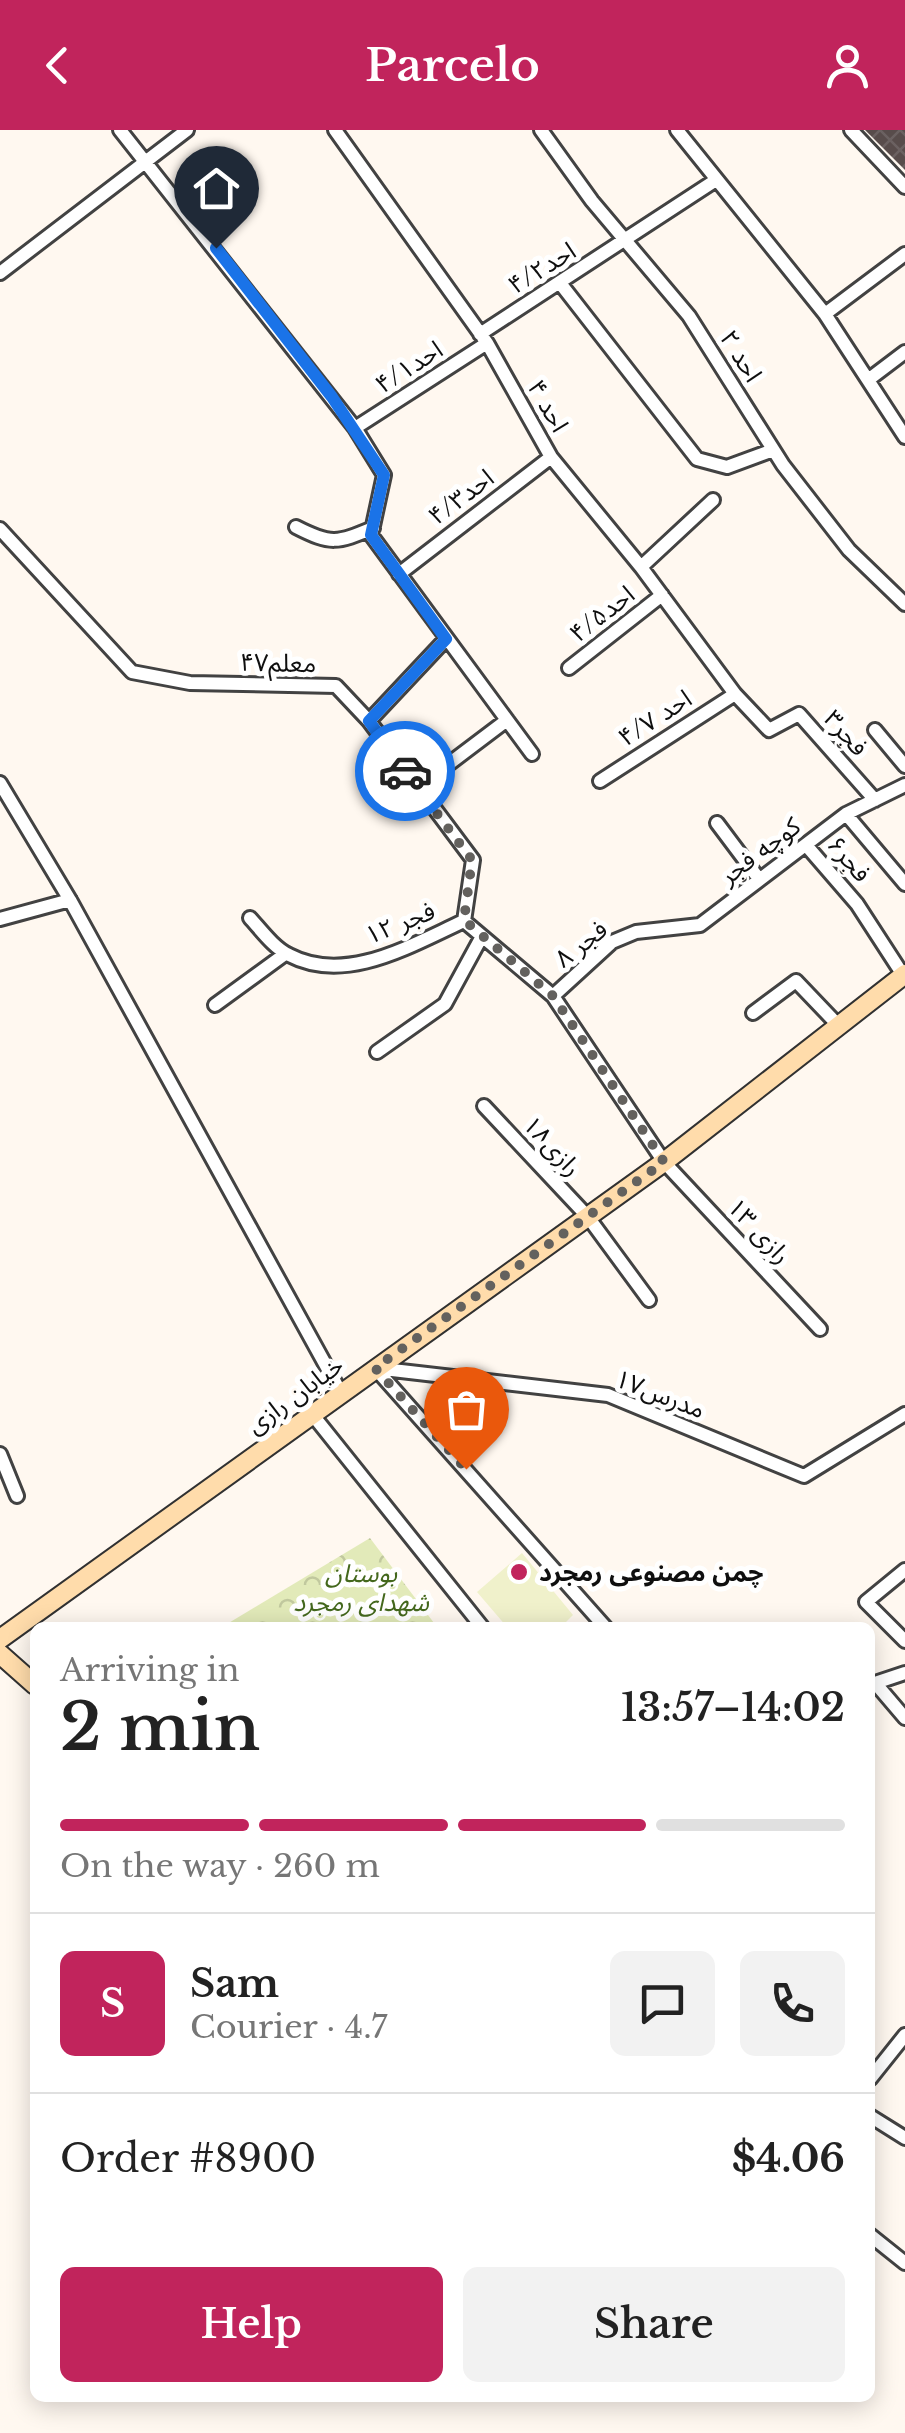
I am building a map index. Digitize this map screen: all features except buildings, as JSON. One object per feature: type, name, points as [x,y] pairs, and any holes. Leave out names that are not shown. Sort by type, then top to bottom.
[{"type":"street","points":[[120,130],[356,428],[384,475],[371,535],[532,754]]},
{"type":"street","points":[[0,274],[187,130]]},
{"type":"street","name":"احد ۴","points":[[336,130],[483,339],[551,457],[641,567],[735,694]]},
{"type":"street","name":"احد ۲","points":[[541,130],[592,201],[689,316],[773,450],[850,550],[905,604]]},
{"type":"street","points":[[677,130],[825,314],[905,436]]},
{"type":"street","points":[[850,130],[904,183]]},
{"type":"street","name":"احد۴/۲","points":[[483,339],[716,180]]},
{"type":"street","points":[[825,314],[905,254]]},
{"type":"street","points":[[560,283],[697,459],[728,467],[773,450]]},
{"type":"street","name":"احد۴/۱","points":[[356,428],[483,339]]},
{"type":"street","points":[[868,380],[905,352]]},
{"type":"street","name":"احد۴/۳","points":[[399,574],[551,457]]},
{"type":"street","points":[[641,567],[713,500]]},
{"type":"street","points":[[296,527],[325,542],[344,540],[373,528]]},
{"type":"street","name":"معلم۴۷","points":[[0,529],[132,672],[190,683],[336,686],[369,721],[472,860],[464,920]]},
{"type":"street","name":"احد۴/۵","points":[[569,668],[662,595]]},
{"type":"street","points":[[369,721],[446,639]]},
{"type":"street","name":"احد ۴/۷","points":[[600,781],[735,694]]},
{"type":"street","name":"فجر۳","points":[[735,694],[769,730],[799,714],[875,800]]},
{"type":"street","points":[[417,788],[507,720]]},
{"type":"street","points":[[875,730],[905,766]]},
{"type":"street","points":[[0,783],[70,900],[341,1393]]},
{"type":"street","name":"کوچه فجر","points":[[636,932],[700,925],[846,814],[905,785]]},
{"type":"street","points":[[846,814],[905,884]]},
{"type":"street","points":[[717,823],[759,879]]},
{"type":"street","name":"فجر۶","points":[[806,845],[857,904],[904,976]]},
{"type":"street","points":[[0,919],[70,900]]},
{"type":"street","points":[[215,1005],[285,954],[250,918]]},
{"type":"street","name":"فجر ۸","points":[[464,920],[553,996],[612,942],[636,932]]},
{"type":"street","name":"فجر ۱۲","points":[[285,954],[320,967],[379,959],[464,920]]},
{"type":"street","points":[[377,1052],[444,1004],[481,938]]},
{"type":"street","name":"خیابان رازی","points":[[0,1639],[664,1162],[904,976]]},
{"type":"street","points":[[753,1013],[796,981],[838,1024]]},
{"type":"street","name":"رازی ۱۳","points":[[553,996],[664,1162],[820,1329]]},
{"type":"street","name":"رازی۱۸","points":[[484,1106],[588,1217],[649,1300]]},
{"type":"street","points":[[375,1368],[601,1622]]},
{"type":"street","name":"مدرس۱۷","points":[[375,1368],[608,1395],[804,1476],[905,1414]]},
{"type":"street","points":[[312,1414],[478,1622]]},
{"type":"street","points":[[0,1454],[17,1496]]},
{"type":"street","points":[[905,1570],[866,1602],[905,1641]]},
{"type":"street","points":[[0,1654],[30,1681]]},
{"type":"street","points":[[875,1683],[905,1672]]},
{"type":"street","points":[[875,1686],[905,1718]]},
{"type":"street","points":[[875,2073],[905,2035]]},
{"type":"street","points":[[875,2119],[905,2138]]},
{"type":"street","points":[[875,2239],[905,2262]]},
{"type":"green space","name":"بوستان شهدای رمجرد","points":[[370,1538],[433,1622],[230,1622]]},
{"type":"green space","name":"چمن مصنوعی رمجرد","points":[[522,1553],[573,1615],[566,1622],[503,1622],[477,1592]]},
{"type":"way so far","points":[[405,771],[472,860],[464,920],[553,996],[664,1162],[375,1368],[466,1469]]},
{"type":"place","name":"چمن مصنوعی رمجرد","points":[[519,1572]]},
{"type":"route","points":[[216,248],[356,428],[384,475],[371,535],[446,639],[369,721],[405,771]]}]
